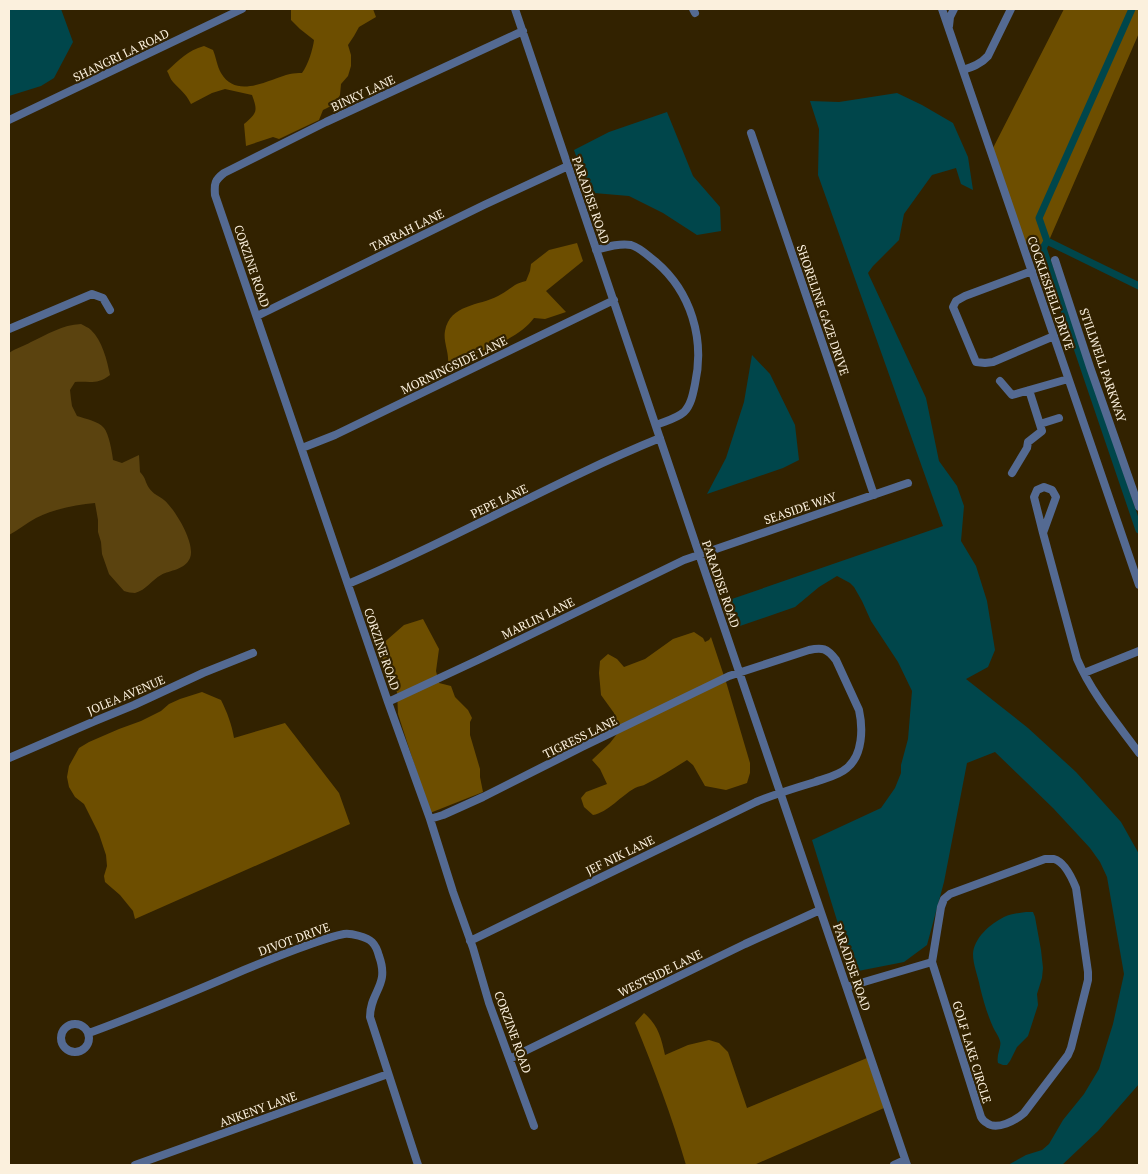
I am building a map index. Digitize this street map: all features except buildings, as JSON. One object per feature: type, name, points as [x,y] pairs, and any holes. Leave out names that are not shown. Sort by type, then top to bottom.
[{"type":"street","name":"SHANGRI LA ROAD","points":[[9,120],[242,9]]},
{"type":"street","name":"PARADISE ROAD","points":[[515,9],[906,1163]]},
{"type":"street","name":"COCKLESHELL DRIVE","points":[[942,9],[1139,585]]},
{"type":"street","points":[[949,30],[950,17],[954,9]]},
{"type":"street","points":[[962,70],[977,65],[988,56],[1011,9]]},
{"type":"street","name":"BINKY LANE","points":[[216,179],[224,172],[326,122],[522,31]]},
{"type":"street","name":"SHORELINE GAZE DRIVE","points":[[751,133],[874,495]]},
{"type":"street","name":"TARRAH LANE","points":[[257,316],[568,166]]},
{"type":"street","name":"CORZINE ROAD","points":[[216,179],[215,195],[388,702],[430,819],[489,1003],[534,1126]]},
{"type":"street","points":[[596,250],[622,245],[637,247],[672,278],[683,294],[690,310],[697,336],[699,355],[691,400],[683,412],[656,425]]},
{"type":"street","name":"STILLWELL PARKWAY","points":[[1055,260],[1139,506]]},
{"type":"street","points":[[1032,271],[965,296],[956,301],[953,308],[976,362],[993,362],[1054,336]]},
{"type":"street","points":[[9,329],[92,294],[103,298],[110,310]]},
{"type":"street","name":"MORNINGSIDE LANE","points":[[302,448],[335,435],[614,300]]},
{"type":"street","points":[[1000,381],[1012,395],[1068,378]]},
{"type":"street","points":[[1012,474],[1027,448],[1028,442],[1042,431],[1030,390]]},
{"type":"street","points":[[1040,424],[1059,418]]},
{"type":"street","name":"PEPE LANE","points":[[348,584],[443,541],[617,456],[660,438]]},
{"type":"street","name":"SEASIDE WAY","points":[[699,554],[908,483]]},
{"type":"street","points":[[1043,533],[1056,497],[1052,490],[1044,487],[1037,490],[1034,497],[1043,533],[1077,659],[1095,694],[1139,753]]},
{"type":"street","name":"MARLIN LANE","points":[[388,702],[434,682],[699,554]]},
{"type":"street","name":"TIGRESS LANE","points":[[430,819],[483,797],[729,676],[809,650],[824,649],[831,653],[836,660],[859,710],[861,733],[858,749],[852,764],[840,773],[780,793]]},
{"type":"street","points":[[1084,673],[1139,651]]},
{"type":"street","name":"JOLEA AVENUE","points":[[9,758],[253,653]]},
{"type":"street","name":"JEF NIK LANE","points":[[470,941],[756,802],[780,793]]},
{"type":"street","name":"GOLF LAKE CIRCLE","points":[[1045,859],[1053,859],[1060,862],[1073,880],[1078,896],[1088,980],[1068,1055],[1024,1113],[1018,1118],[1000,1126],[992,1126],[981,1117],[932,962],[941,907],[944,899],[950,894],[1045,859]]},
{"type":"street","name":"WESTSIDE LANE","points":[[510,1059],[754,940],[820,910]]},
{"type":"street","name":"DIVOT DRIVE","points":[[89,1033],[277,956],[325,939],[353,933],[372,942],[382,964],[382,982],[370,1010],[370,1017],[417,1165]]},
{"type":"street","points":[[847,987],[932,962]]},
{"type":"street","name":"ANKENY LANE","points":[[135,1165],[388,1074]]},
{"type":"street","points":[[894,1165],[906,1163]]},
{"type":"shaded area","points":[[291,9],[373,9],[376,17],[359,27],[348,45],[351,55],[351,66],[348,76],[341,84],[340,95],[335,104],[323,110],[319,120],[279,139],[273,137],[246,146],[244,124],[252,117],[256,108],[252,95],[225,89],[212,93],[191,104],[185,94],[172,81],[167,71],[188,53],[204,46],[213,50],[221,73],[228,81],[236,85],[254,86],[290,74],[302,73],[310,57],[314,40],[291,20]]},
{"type":"shaded area","points":[[1064,9],[1139,9],[1139,33],[1044,252],[1024,244],[993,148]]},
{"type":"shaded area","points":[[577,243],[583,261],[546,291],[566,312],[545,319],[534,318],[527,326],[495,346],[448,362],[445,331],[448,322],[453,316],[466,307],[498,296],[516,284],[526,281],[531,264],[549,250]]},
{"type":"shaded area","points":[[81,324],[90,329],[98,339],[106,357],[110,375],[93,382],[75,382],[70,390],[72,406],[77,416],[95,422],[104,428],[109,439],[113,460],[122,463],[139,455],[140,472],[148,486],[152,492],[164,500],[174,511],[190,544],[190,558],[185,565],[161,575],[142,590],[135,593],[124,591],[109,574],[102,554],[95,503],[72,506],[50,512],[36,518],[9,535],[9,353],[55,330]]},
{"type":"shaded area","points":[[423,619],[439,649],[436,671],[439,683],[451,686],[455,697],[468,710],[472,718],[470,722],[470,735],[480,769],[483,792],[430,813],[398,714],[397,692],[392,687],[389,676],[378,657],[380,646],[404,625]]},
{"type":"shaded area","points":[[694,632],[703,638],[705,642],[711,637],[750,763],[747,783],[726,790],[705,786],[693,765],[687,760],[630,791],[604,811],[593,815],[584,807],[581,798],[586,792],[607,784],[600,769],[592,760],[617,734],[614,713],[601,695],[600,661],[608,654],[617,659],[624,667],[645,659],[673,639]]},
{"type":"shaded area","points":[[202,692],[221,700],[234,738],[285,723],[339,793],[350,824],[135,919],[133,911],[120,895],[105,882],[106,855],[99,834],[84,804],[75,797],[69,787],[67,777],[69,766],[79,748],[89,742],[141,721],[180,699]]},
{"type":"shaded area","points":[[644,1013],[653,1022],[658,1032],[665,1055],[688,1045],[709,1040],[719,1043],[728,1052],[747,1108],[867,1058],[884,1108],[754,1165],[686,1165],[675,1129],[635,1023]]},
{"type":"water","points":[[9,9],[61,9],[73,42],[54,78],[41,86],[9,96]]},
{"type":"water","points":[[897,93],[953,123],[968,157],[973,190],[961,184],[956,168],[932,175],[904,214],[899,240],[868,273],[926,398],[939,461],[957,486],[964,506],[961,541],[976,566],[987,601],[995,650],[988,667],[966,679],[1028,728],[1076,772],[1121,822],[1139,854],[1139,1084],[1098,1131],[1062,1165],[1008,1165],[1026,1155],[1042,1150],[1049,1144],[1063,1120],[1084,1094],[1099,1069],[1113,1024],[1124,974],[1107,877],[1100,862],[1090,848],[1053,808],[995,752],[967,763],[944,882],[927,945],[904,962],[853,972],[812,840],[881,808],[895,788],[901,773],[901,765],[908,739],[912,691],[898,662],[871,621],[854,587],[837,576],[819,587],[795,607],[737,627],[729,600],[943,526],[818,175],[819,129],[810,101],[839,102]]},
{"type":"water","points":[[667,112],[693,176],[720,207],[721,231],[697,235],[663,213],[629,196],[594,193],[585,181],[574,150],[609,132]]},
{"type":"water","points":[[752,355],[770,374],[795,425],[799,460],[783,468],[707,494],[726,458],[744,402]]},
{"type":"water","points":[[1033,912],[1035,917],[1041,950],[1043,968],[1037,994],[1038,1005],[1028,1036],[1017,1047],[1007,1065],[1003,1065],[998,1063],[1000,1041],[986,1008],[973,954],[976,942],[993,923],[1007,916]]},
{"type":"waterway","points":[[1132,9],[1039,218],[1047,241],[1139,286]]},
{"type":"waterway","points":[[1047,241],[1043,248],[1139,530]]}]
